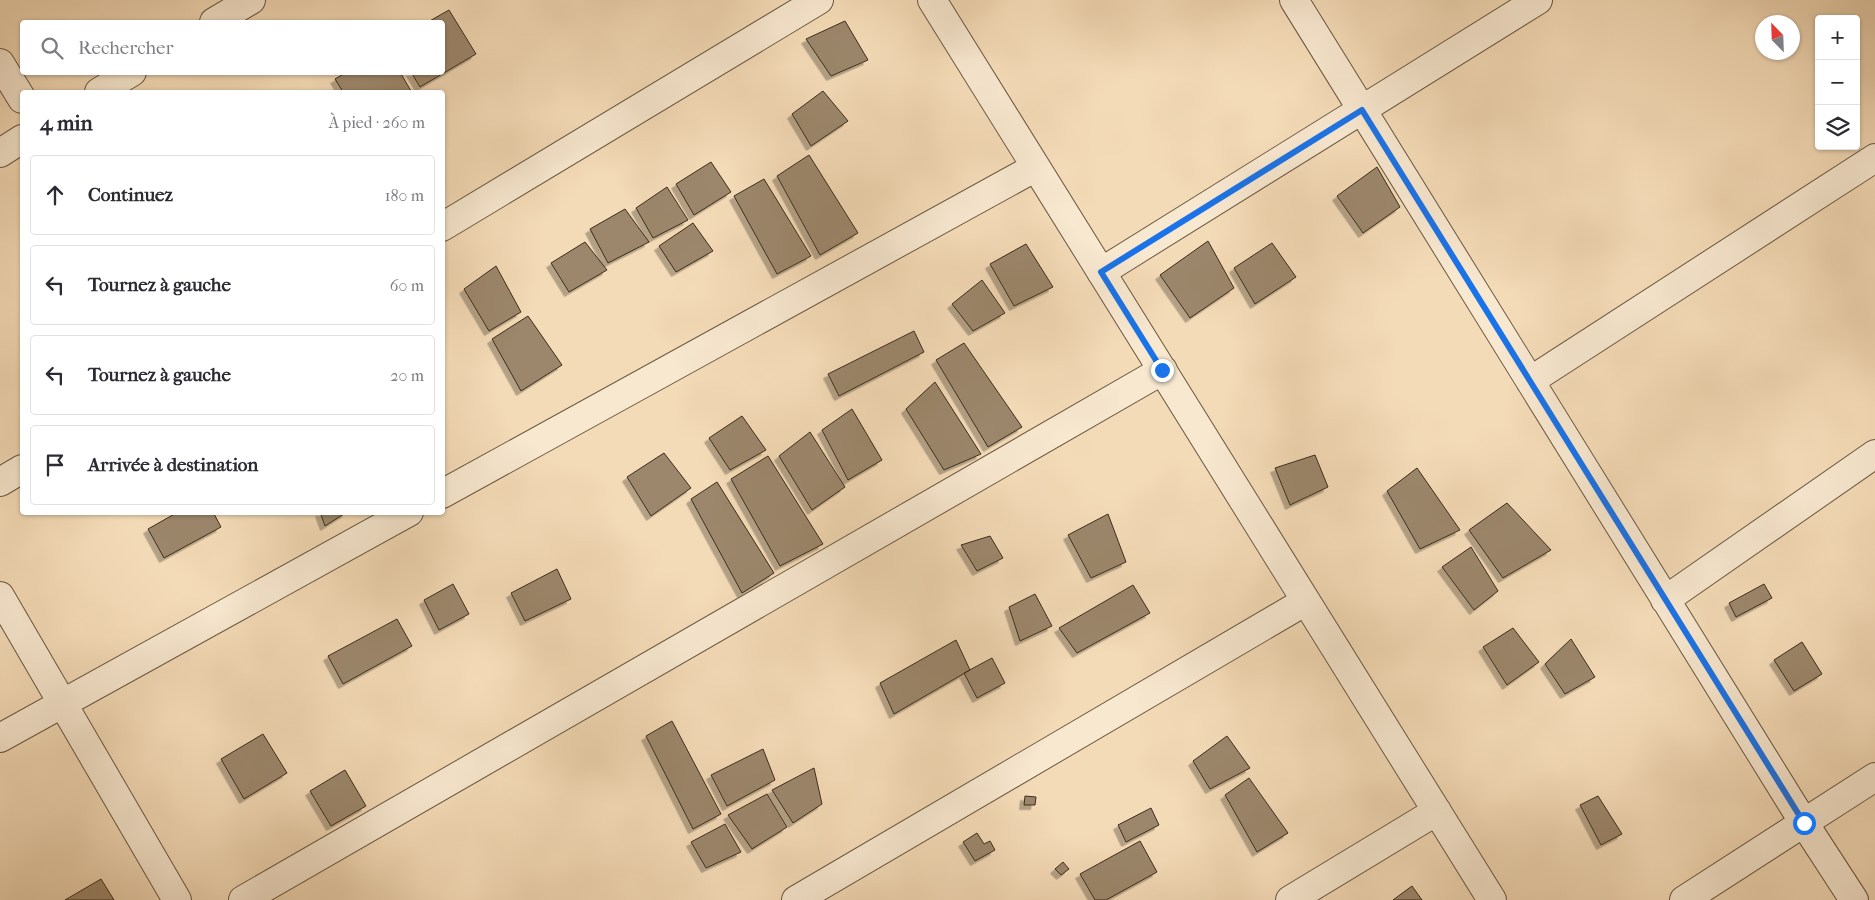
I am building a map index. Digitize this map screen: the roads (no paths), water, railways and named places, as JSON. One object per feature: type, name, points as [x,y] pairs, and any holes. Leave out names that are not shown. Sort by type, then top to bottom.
[{"type":"street","points":[[217,20],[251,0]]},
{"type":"street","points":[[445,225],[819,0]]},
{"type":"street","points":[[932,0],[1492,900]]},
{"type":"street","points":[[1294,0],[1665,600],[1854,900]]},
{"type":"street","points":[[1101,272],[1538,0]]},
{"type":"street","points":[[0,63],[20,96]]},
{"type":"street","points":[[102,90],[127,75]]},
{"type":"street","points":[[0,153],[20,140]]},
{"type":"street","points":[[1530,381],[1875,158]]},
{"type":"street","points":[[445,492],[1036,167]]},
{"type":"street","points":[[243,900],[1162,370]]},
{"type":"street","points":[[1665,600],[1875,454]]},
{"type":"street","points":[[0,482],[20,470]]},
{"type":"street","points":[[0,738],[404,515]]},
{"type":"street","points":[[0,596],[177,900]]},
{"type":"street","points":[[796,900],[1306,602]]},
{"type":"street","points":[[1684,900],[1875,777]]},
{"type":"street","points":[[1290,900],[1436,811]]}]
